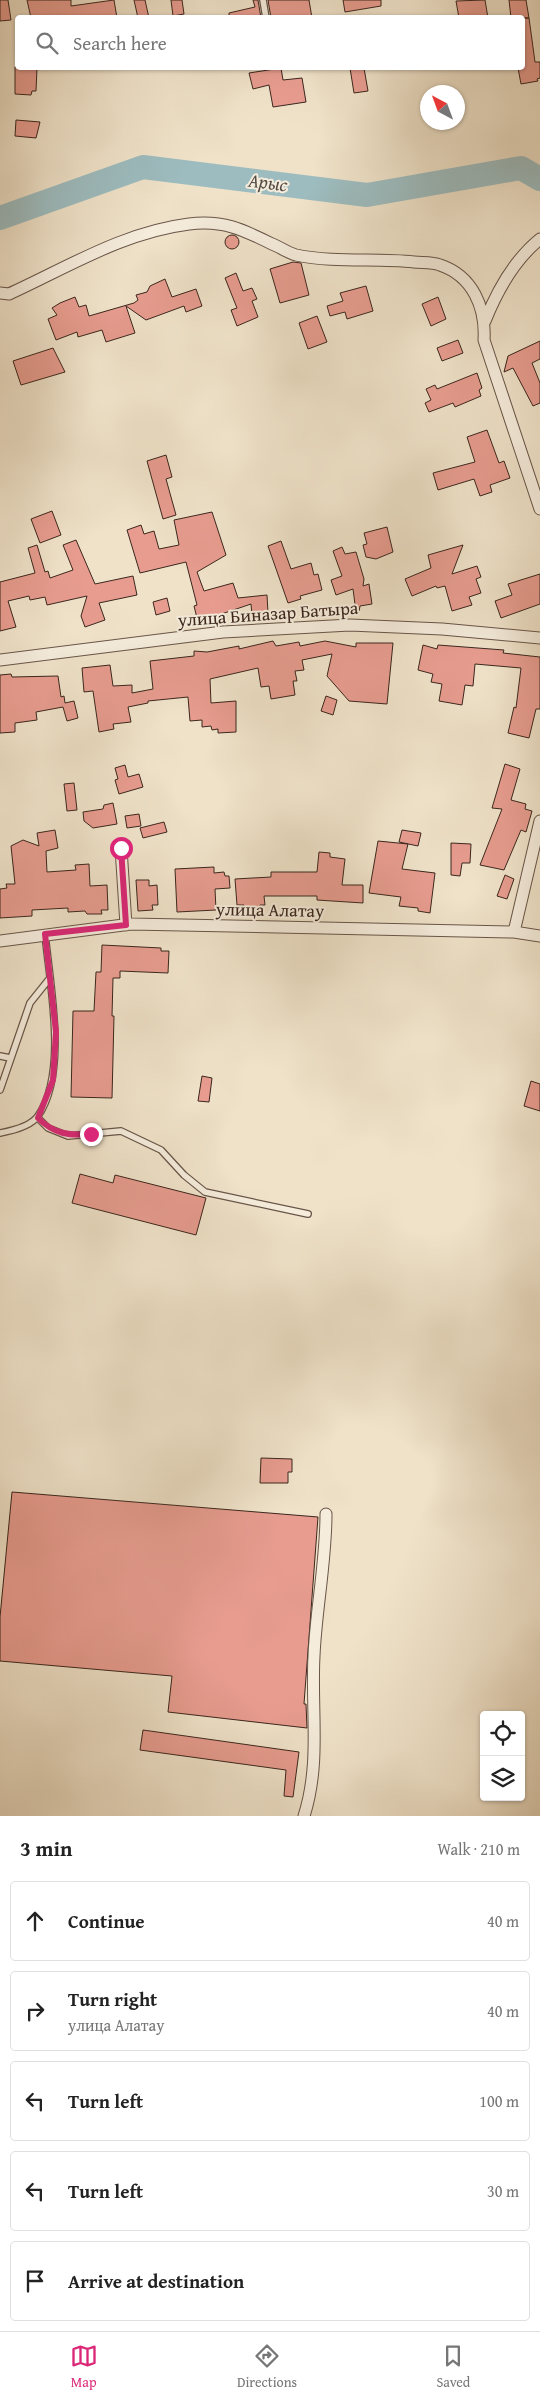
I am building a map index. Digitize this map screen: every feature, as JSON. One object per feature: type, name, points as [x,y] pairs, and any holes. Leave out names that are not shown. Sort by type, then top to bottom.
[{"type":"street","points":[[0,293],[9,294],[110,246],[144,233],[188,224],[217,222],[241,229],[294,255],[339,260],[397,260],[439,264],[466,280],[481,306],[485,321],[484,340],[540,509]]},
{"type":"street","points":[[485,321],[496,293],[527,249],[540,239]]},
{"type":"street","name":"улица Биназар Батыра","points":[[0,660],[223,632],[350,625],[442,629],[540,638]]},
{"type":"street","points":[[514,932],[540,821]]},
{"type":"street","points":[[121,848],[126,925]]},
{"type":"street","name":"улица Алатау","points":[[0,940],[126,925],[514,932],[540,936]]},
{"type":"street","points":[[304,1816],[312,1792],[315,1748],[314,1657],[326,1514]]},
{"type":"lane","points":[[263,0],[266,15]]},
{"type":"lane","points":[[0,1133],[16,1130],[38,1118],[53,1080],[56,1032],[45,934]]},
{"type":"lane","points":[[0,1090],[30,1003],[50,978]]},
{"type":"lane","points":[[0,1056],[10,1058]]},
{"type":"lane","points":[[38,1118],[48,1128],[68,1136],[121,1131],[161,1150],[205,1192],[308,1214]]},
{"type":"building","points":[[0,0],[8,0],[11,20],[0,21]]},
{"type":"building","points":[[27,0],[71,0],[71,6],[114,0],[116,15],[30,15]]},
{"type":"building","points":[[134,0],[145,0],[148,15],[137,15]]},
{"type":"building","points":[[171,0],[182,0],[184,14],[173,15]]},
{"type":"building","points":[[253,0],[258,0],[260,15],[229,15],[229,13],[255,7]]},
{"type":"building","points":[[268,0],[309,0],[312,15],[270,15]]},
{"type":"building","points":[[343,0],[381,0],[381,6],[345,12]]},
{"type":"building","points":[[485,0],[488,15],[458,15],[456,1]]},
{"type":"building","points":[[509,0],[526,0],[529,18],[525,18],[525,15],[511,15]]},
{"type":"building","points":[[525,18],[529,18],[535,62],[540,62],[540,78],[537,79],[538,81],[521,84],[518,70],[525,70]]},
{"type":"building","points":[[15,70],[37,70],[36,91],[32,91],[31,95],[15,94]]},
{"type":"building","points":[[281,70],[283,80],[302,78],[306,102],[273,107],[269,85],[253,89],[249,73]]},
{"type":"building","points":[[350,70],[364,70],[368,91],[354,93]]},
{"type":"building","points":[[16,120],[40,122],[36,138],[15,136]]},
{"type":"building","points":[[232,235],[237,237],[239,242],[237,247],[232,249],[227,247],[225,242],[227,237]]},
{"type":"building","points":[[293,262],[301,263],[309,295],[280,303],[270,269]]},
{"type":"building","points":[[236,273],[243,291],[252,288],[257,299],[252,301],[258,317],[237,326],[231,310],[237,308],[225,278]]},
{"type":"building","points":[[165,279],[172,297],[196,289],[202,306],[186,312],[184,306],[146,320],[126,306],[135,333],[106,342],[102,330],[78,337],[77,332],[56,340],[48,319],[57,315],[52,308],[60,303],[75,297],[79,307],[86,305],[89,316],[134,303],[138,300],[136,295],[147,292],[150,286]]},
{"type":"building","points":[[366,286],[373,311],[347,319],[345,312],[330,316],[327,306],[343,301],[340,293]]},
{"type":"building","points":[[438,297],[446,319],[431,326],[422,304]]},
{"type":"building","points":[[317,316],[327,342],[308,349],[299,323]]},
{"type":"building","points":[[458,340],[463,353],[442,361],[437,348]]},
{"type":"building","points":[[540,341],[540,359],[532,363],[540,383],[540,403],[533,406],[513,368],[504,372],[508,356]]},
{"type":"building","points":[[53,348],[65,372],[21,385],[13,361]]},
{"type":"building","points":[[477,373],[482,388],[479,390],[481,396],[455,407],[453,403],[429,412],[425,403],[431,400],[426,389],[435,385],[437,389]]},
{"type":"building","points":[[487,430],[499,463],[504,461],[510,478],[490,485],[492,492],[480,496],[474,479],[438,490],[433,473],[475,462],[467,437]]},
{"type":"building","points":[[166,455],[172,477],[166,479],[176,515],[163,519],[147,461]]},
{"type":"building","points":[[52,511],[61,535],[40,543],[31,519]]},
{"type":"building","points":[[212,512],[226,555],[197,572],[204,591],[233,583],[238,598],[267,595],[268,613],[252,615],[251,604],[198,622],[194,606],[197,605],[186,562],[140,573],[127,530],[141,525],[144,534],[154,531],[159,549],[179,545],[174,520]]},
{"type":"building","points":[[387,527],[393,552],[376,559],[366,557],[363,545],[367,544],[364,533]]},
{"type":"building","points":[[76,540],[95,584],[133,576],[137,595],[99,603],[105,620],[85,627],[81,616],[87,596],[47,605],[45,597],[30,600],[29,596],[8,601],[16,627],[0,631],[0,582],[35,573],[28,548],[37,545],[45,572],[48,571],[50,578],[73,570],[63,545]]},
{"type":"building","points":[[281,541],[291,569],[311,563],[314,575],[318,574],[322,590],[300,596],[301,599],[288,603],[268,546]]},
{"type":"building","points":[[463,545],[452,574],[477,566],[481,577],[476,579],[481,593],[469,597],[472,605],[452,611],[445,586],[437,588],[436,586],[412,596],[405,579],[431,568],[428,555]]},
{"type":"building","points":[[342,547],[345,554],[356,552],[364,579],[363,586],[369,584],[372,604],[360,606],[359,612],[356,612],[353,589],[336,595],[331,580],[342,576],[333,551]]},
{"type":"building","points":[[540,574],[540,604],[501,618],[495,601],[512,595],[508,584]]},
{"type":"building","points":[[167,598],[170,611],[156,615],[153,602]]},
{"type":"building","points":[[273,641],[276,646],[299,642],[300,646],[325,641],[356,647],[356,643],[393,643],[387,704],[349,701],[327,676],[332,654],[302,660],[304,670],[295,671],[297,681],[293,681],[295,695],[271,699],[269,686],[261,687],[258,668],[210,679],[211,703],[236,701],[236,732],[218,733],[218,729],[212,730],[211,726],[202,727],[202,720],[190,721],[188,697],[148,701],[148,703],[128,707],[131,722],[113,724],[114,729],[99,732],[93,691],[84,692],[82,668],[110,665],[113,686],[132,685],[132,693],[153,689],[150,661],[194,656],[194,651],[207,652],[239,646],[239,649]]},
{"type":"building","points":[[423,645],[437,649],[438,645],[504,650],[503,653],[540,657],[540,709],[536,709],[529,738],[508,733],[514,707],[516,708],[521,668],[475,664],[473,686],[465,685],[462,705],[439,701],[442,684],[431,682],[433,674],[418,670]]},
{"type":"building","points":[[11,674],[12,677],[58,676],[61,697],[64,696],[65,703],[74,701],[78,718],[67,721],[63,707],[36,712],[37,720],[15,723],[15,732],[0,733],[0,675]]},
{"type":"building","points":[[326,696],[337,700],[333,715],[321,711]]},
{"type":"building","points":[[505,764],[520,769],[511,800],[526,804],[525,809],[532,811],[526,832],[521,830],[504,870],[480,865],[502,809],[492,808]]},
{"type":"building","points":[[125,765],[128,777],[139,774],[143,787],[119,794],[115,780],[118,779],[115,768]]},
{"type":"building","points":[[74,783],[77,810],[67,811],[64,784]]},
{"type":"building","points":[[113,803],[117,824],[93,828],[84,821],[83,812],[103,809],[104,805]]},
{"type":"building","points":[[139,814],[141,826],[127,828],[125,816]]},
{"type":"building","points":[[164,822],[167,832],[143,838],[140,828]]},
{"type":"building","points":[[55,830],[58,848],[46,851],[47,872],[76,870],[75,865],[89,864],[90,886],[107,885],[108,910],[101,910],[102,914],[87,914],[85,911],[68,912],[68,908],[32,910],[32,916],[0,918],[0,889],[7,888],[6,884],[15,884],[11,846],[23,840],[39,846],[37,833]]},
{"type":"building","points":[[402,830],[421,833],[418,846],[399,842]]},
{"type":"building","points":[[378,841],[408,844],[402,869],[435,873],[430,913],[418,911],[418,908],[399,906],[401,897],[369,893]]},
{"type":"building","points":[[451,843],[471,844],[470,863],[462,863],[460,876],[451,875]]},
{"type":"building","points":[[319,852],[330,853],[330,857],[345,859],[342,885],[363,885],[363,903],[317,900],[317,896],[264,896],[265,905],[260,905],[260,908],[244,908],[244,905],[237,905],[235,879],[271,877],[271,872],[317,872]]},
{"type":"building","points":[[214,867],[214,873],[224,872],[225,876],[229,876],[230,888],[215,889],[216,910],[177,912],[175,869]]},
{"type":"building","points":[[505,875],[514,879],[507,899],[497,896]]},
{"type":"building","points":[[136,880],[149,880],[149,886],[157,885],[158,905],[152,905],[153,910],[138,911]]},
{"type":"building","points":[[102,945],[161,948],[161,951],[169,951],[168,973],[120,971],[120,978],[113,978],[112,1098],[71,1097],[73,1011],[94,1011],[96,972],[101,972]]},
{"type":"building","points":[[202,1076],[212,1078],[209,1102],[198,1101]]},
{"type":"building","points":[[531,1081],[540,1084],[540,1111],[524,1106]]},
{"type":"building","points":[[80,1174],[113,1183],[115,1175],[206,1198],[196,1235],[72,1203]]},
{"type":"building","points":[[261,1458],[292,1459],[292,1472],[288,1472],[288,1483],[260,1483]]},
{"type":"building","points":[[12,1492],[318,1517],[304,1704],[306,1704],[307,1728],[168,1712],[172,1676],[0,1661],[0,1617]]},
{"type":"building","points":[[143,1730],[299,1752],[293,1797],[284,1796],[286,1770],[140,1750]]},
{"type":"waterway","name":"Арыс","points":[[0,218],[143,167],[367,195],[521,168],[540,179]]},
{"type":"route","points":[[91,1134],[68,1136],[48,1128],[38,1118],[53,1080],[56,1032],[45,934],[126,925],[121,848]]}]
